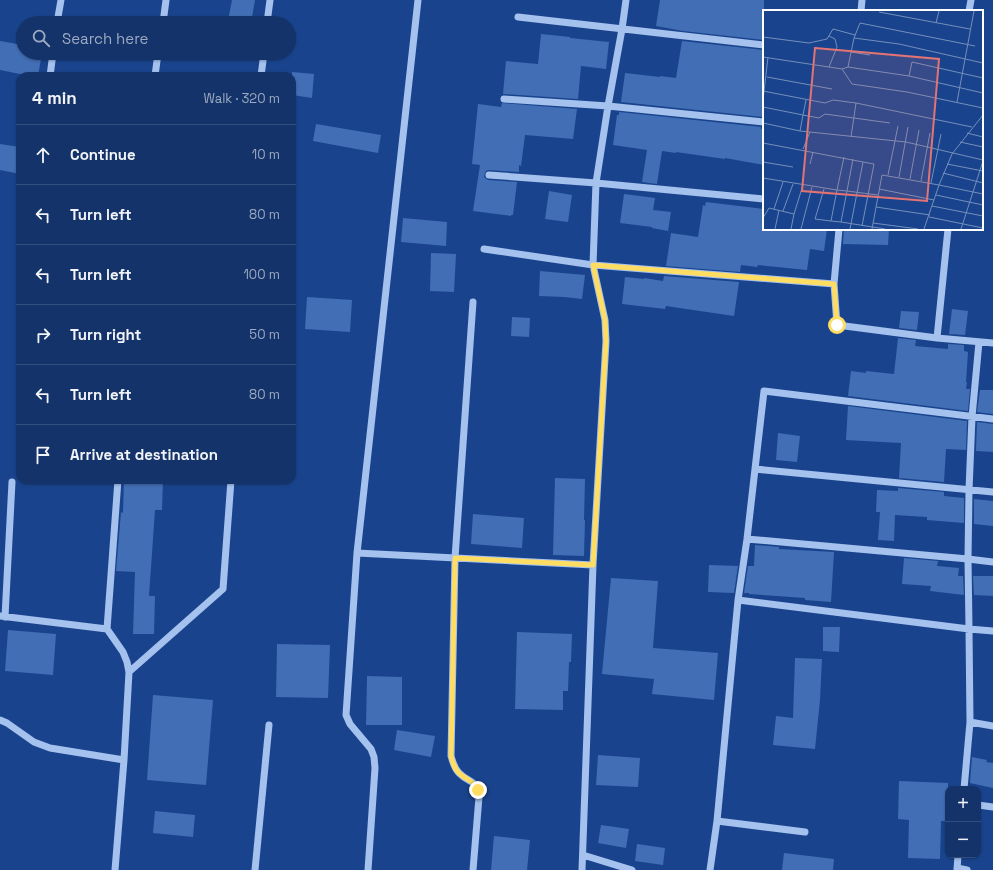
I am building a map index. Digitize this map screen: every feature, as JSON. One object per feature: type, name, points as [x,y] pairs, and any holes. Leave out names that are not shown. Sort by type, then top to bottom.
[{"type":"street","points":[[58,16],[61,0]]},
{"type":"street","points":[[163,16],[166,0]]},
{"type":"street","points":[[268,16],[270,0]]},
{"type":"street","points":[[368,870],[375,768],[374,757],[371,749],[350,724],[346,715],[357,552],[418,0]]},
{"type":"street","points":[[582,870],[593,565],[606,341],[605,320],[593,265],[596,183],[626,0]]},
{"type":"street","points":[[861,10],[862,0]]},
{"type":"street","points":[[970,10],[971,0]]},
{"type":"street","points":[[518,17],[763,45]]},
{"type":"street","points":[[51,72],[52,60]]},
{"type":"street","points":[[156,72],[157,60]]},
{"type":"street","points":[[262,72],[263,60]]},
{"type":"street","points":[[504,100],[608,106],[763,122]]},
{"type":"street","points":[[489,175],[596,183],[763,199]]},
{"type":"street","points":[[839,230],[834,284],[837,325],[937,338],[993,343]]},
{"type":"street","points":[[937,338],[948,230]]},
{"type":"street","points":[[484,249],[593,265],[834,284]]},
{"type":"street","points":[[473,302],[455,558],[451,756],[453,765],[459,773],[474,783],[478,790],[479,797],[473,870]]},
{"type":"street","points":[[964,786],[970,722],[968,560],[969,490],[972,417],[978,342]]},
{"type":"street","points":[[710,870],[717,821],[738,600],[747,539],[764,391],[993,419]]},
{"type":"street","points":[[755,469],[993,492]]},
{"type":"street","points":[[12,482],[3,616],[107,629]]},
{"type":"street","points":[[115,870],[124,760],[129,672],[123,652],[107,629],[118,484]]},
{"type":"street","points":[[129,672],[223,589],[230,484]]},
{"type":"street","points":[[747,539],[993,562]]},
{"type":"street","points":[[357,552],[593,565]]},
{"type":"street","points":[[738,600],[993,631]]},
{"type":"street","points":[[0,720],[7,723],[34,742],[50,748],[124,760]]},
{"type":"street","points":[[970,722],[993,726]]},
{"type":"street","points":[[255,870],[269,725]]},
{"type":"street","points":[[981,805],[993,807]]},
{"type":"street","points":[[717,821],[805,832]]},
{"type":"street","points":[[583,855],[632,870]]},
{"type":"street","points":[[958,858],[957,869],[967,870]]},
{"type":"building","points":[[232,0],[255,0],[252,16],[229,16]]},
{"type":"building","points":[[660,0],[764,0],[763,40],[683,31],[656,26]]},
{"type":"building","points":[[541,34],[609,42],[606,69],[581,66],[578,99],[503,94],[506,61],[538,64]]},
{"type":"building","points":[[0,41],[16,44],[16,60],[41,60],[39,72],[16,73],[0,70]]},
{"type":"building","points":[[682,41],[763,50],[763,117],[621,102],[625,73],[676,78]]},
{"type":"building","points":[[296,72],[314,74],[312,98],[296,96]]},
{"type":"building","points":[[502,103],[577,109],[573,139],[525,135],[519,172],[486,171],[484,177],[488,180],[517,182],[513,215],[511,216],[473,211],[480,165],[472,164],[478,104],[501,107]]},
{"type":"building","points":[[619,112],[761,127],[761,129],[763,129],[763,165],[725,158],[662,151],[657,184],[642,182],[647,150],[613,145],[617,115],[619,115]]},
{"type":"building","points":[[316,124],[381,135],[378,153],[313,141]]},
{"type":"building","points":[[0,144],[16,146],[16,173],[0,170]]},
{"type":"building","points":[[549,191],[572,195],[568,222],[545,219]]},
{"type":"building","points":[[624,194],[655,198],[653,210],[671,212],[668,231],[652,227],[620,223]]},
{"type":"building","points":[[706,202],[763,209],[763,230],[827,230],[824,251],[810,249],[807,270],[758,265],[757,267],[741,265],[740,272],[666,266],[671,233],[698,237],[703,205],[705,206]]},
{"type":"building","points":[[403,218],[447,222],[446,246],[401,242]]},
{"type":"building","points":[[844,230],[889,230],[888,245],[843,244]]},
{"type":"building","points":[[431,253],[456,254],[454,292],[430,291]]},
{"type":"building","points":[[540,271],[585,275],[582,299],[539,296]]},
{"type":"building","points":[[664,276],[739,282],[734,316],[666,306],[665,309],[622,304],[625,277],[663,281]]},
{"type":"building","points":[[307,297],[352,300],[350,332],[305,329]]},
{"type":"building","points":[[952,309],[968,311],[965,335],[949,334]]},
{"type":"building","points":[[901,311],[919,312],[917,330],[899,328]]},
{"type":"building","points":[[512,317],[530,318],[529,337],[511,336]]},
{"type":"building","points":[[898,338],[916,340],[915,346],[948,349],[948,344],[964,345],[964,351],[968,352],[966,389],[970,389],[968,411],[848,396],[851,371],[894,374]]},
{"type":"building","points":[[980,390],[993,390],[993,414],[977,412]]},
{"type":"building","points":[[848,406],[967,421],[966,450],[946,449],[944,482],[899,478],[901,443],[846,440]]},
{"type":"building","points":[[977,422],[993,424],[993,452],[976,451]]},
{"type":"building","points":[[778,433],[800,436],[797,462],[776,460]]},
{"type":"building","points":[[555,478],[585,479],[584,556],[553,555]]},
{"type":"building","points":[[124,484],[163,484],[162,510],[155,510],[149,596],[155,596],[154,634],[133,634],[135,572],[116,571],[121,512],[123,513]]},
{"type":"building","points":[[898,488],[944,492],[944,496],[964,498],[964,523],[927,520],[927,517],[895,515],[894,541],[878,540],[880,512],[876,512],[877,490],[898,491]]},
{"type":"building","points":[[974,499],[993,501],[993,526],[974,524]]},
{"type":"building","points":[[473,514],[524,518],[522,548],[471,544]]},
{"type":"building","points":[[755,545],[779,547],[779,549],[834,552],[831,602],[805,600],[805,598],[744,593],[748,566],[754,566]]},
{"type":"building","points":[[904,558],[938,561],[937,566],[959,568],[958,576],[963,576],[964,595],[930,591],[931,586],[902,584]]},
{"type":"building","points":[[709,565],[738,566],[734,593],[708,592]]},
{"type":"building","points":[[973,576],[993,576],[993,596],[974,595]]},
{"type":"building","points":[[611,578],[658,581],[653,648],[718,653],[714,700],[652,694],[654,679],[602,674]]},
{"type":"building","points":[[823,627],[840,627],[839,652],[823,651]]},
{"type":"building","points":[[8,630],[56,634],[53,675],[5,671]]},
{"type":"building","points":[[517,632],[572,634],[568,691],[563,691],[563,710],[515,709]]},
{"type":"building","points":[[277,644],[330,645],[328,698],[276,697]]},
{"type":"building","points":[[795,658],[822,659],[815,749],[773,745],[776,716],[793,718]]},
{"type":"building","points":[[367,676],[402,677],[402,725],[366,725]]},
{"type":"building","points":[[153,695],[213,700],[206,785],[147,780]]},
{"type":"building","points":[[397,730],[435,736],[431,757],[394,750]]},
{"type":"building","points":[[598,755],[640,758],[638,787],[596,785]]},
{"type":"building","points":[[972,757],[987,760],[986,762],[993,763],[993,788],[970,783]]},
{"type":"building","points":[[899,781],[948,783],[948,786],[945,786],[945,821],[941,821],[940,859],[908,858],[909,820],[898,819]]},
{"type":"building","points":[[155,811],[195,815],[193,837],[153,833]]},
{"type":"building","points":[[601,825],[629,829],[626,848],[598,843]]},
{"type":"building","points":[[494,836],[530,840],[527,870],[491,870]]},
{"type":"building","points":[[637,844],[665,848],[663,865],[635,861]]},
{"type":"building","points":[[784,853],[834,859],[833,870],[782,870]]},
{"type":"route","points":[[478,790],[474,783],[459,773],[453,765],[451,756],[455,558],[593,565],[606,341],[605,320],[593,265],[834,284],[837,325]]}]
